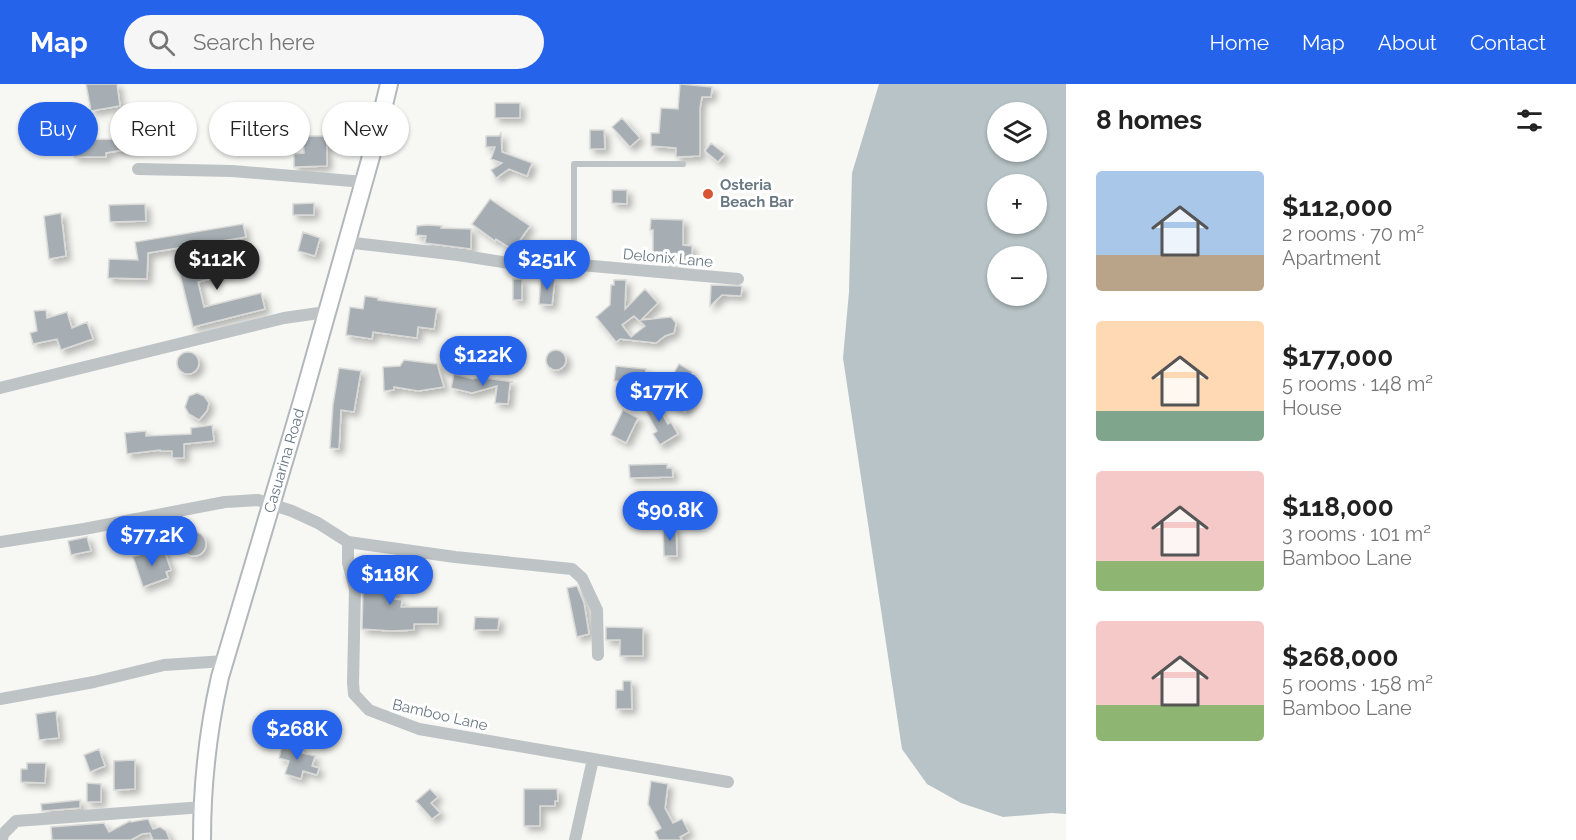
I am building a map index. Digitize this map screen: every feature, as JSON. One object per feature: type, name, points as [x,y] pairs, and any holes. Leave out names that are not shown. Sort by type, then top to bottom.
[{"type":"street","name":"Casuarina Road","points":[[202,840],[206,762],[213,705],[389,84]]},
{"type":"street","points":[[138,169],[232,171],[363,182]]},
{"type":"street","name":"Delonix Lane","points":[[345,242],[534,267],[560,264],[738,279]]},
{"type":"street","points":[[0,388],[284,318],[326,312]]},
{"type":"street","points":[[0,529],[4,541],[84,529],[225,502],[258,500],[318,523],[348,542],[443,556],[572,569],[582,578],[597,610],[598,655]]},
{"type":"street","name":"Bamboo Lane","points":[[348,542],[348,562],[355,589],[352,683],[354,694],[369,710],[418,729],[728,782]]},
{"type":"street","points":[[0,699],[94,682],[164,665],[225,661]]},
{"type":"street","points":[[575,840],[593,759]]},
{"type":"street","points":[[2,840],[3,834],[16,821],[203,807]]},
{"type":"lane","points":[[574,265],[574,164],[683,164]]},
{"type":"shaded area","points":[[879,84],[1066,84],[1066,814],[1003,817],[961,803],[927,784],[902,749],[843,358],[849,292],[852,173]]},
{"type":"building","points":[[86,84],[117,84],[119,102],[110,102],[110,108],[98,110],[98,102],[89,102]]},
{"type":"building","points":[[680,84],[712,87],[711,97],[702,97],[700,108],[700,156],[676,157],[676,148],[651,146],[651,133],[659,133],[661,108],[678,109]]},
{"type":"building","points":[[495,103],[520,103],[520,118],[495,118]]},
{"type":"building","points":[[622,118],[640,138],[630,147],[612,127]]},
{"type":"building","points":[[590,130],[604,130],[605,149],[590,149]]},
{"type":"building","points":[[501,133],[502,152],[532,163],[527,176],[509,169],[496,178],[491,170],[502,163],[491,159],[495,147],[486,147],[486,136],[499,136]]},
{"type":"building","points":[[310,136],[322,136],[322,156],[327,156],[327,166],[294,167],[294,156],[310,156]]},
{"type":"building","points":[[98,139],[110,139],[110,152],[106,153],[106,157],[74,157],[98,156]]},
{"type":"building","points":[[711,143],[725,154],[718,162],[705,151]]},
{"type":"building","points":[[612,190],[627,190],[627,204],[612,203]]},
{"type":"building","points":[[490,199],[530,226],[513,250],[496,239],[495,241],[472,224]]},
{"type":"building","points":[[314,203],[314,215],[293,215],[293,204]]},
{"type":"building","points":[[145,204],[146,221],[110,222],[109,205]]},
{"type":"building","points":[[61,213],[66,256],[49,259],[44,216]]},
{"type":"building","points":[[651,219],[683,220],[683,245],[692,246],[692,260],[676,259],[676,263],[664,263],[664,259],[653,259]]},
{"type":"building","points":[[243,224],[246,237],[148,253],[147,279],[108,278],[109,259],[138,260],[135,242]]},
{"type":"building","points":[[417,226],[471,229],[471,249],[425,243],[426,236],[416,235]]},
{"type":"building","points":[[303,232],[320,238],[315,256],[298,251]]},
{"type":"building","points":[[249,253],[252,268],[198,282],[204,307],[261,293],[265,309],[193,327],[179,270]]},
{"type":"building","points":[[541,277],[555,279],[552,305],[539,304]]},
{"type":"building","points":[[513,279],[522,279],[522,300],[513,300]]},
{"type":"building","points":[[614,280],[626,280],[625,309],[645,289],[658,303],[641,320],[671,317],[676,323],[674,333],[656,343],[620,339],[616,342],[596,317],[610,305],[611,285],[614,285]],"holes":[[[634,316],[645,326],[631,337],[622,325]]]},
{"type":"building","points":[[711,285],[742,286],[741,296],[722,295],[710,306]]},
{"type":"building","points":[[365,296],[378,298],[378,300],[437,308],[434,329],[418,327],[417,338],[373,332],[372,339],[346,335],[350,307],[363,309]]},
{"type":"building","points":[[46,310],[47,318],[67,312],[72,328],[87,322],[93,339],[61,350],[57,339],[33,344],[30,333],[37,331],[34,311]]},
{"type":"building","points":[[556,350],[563,353],[566,360],[563,367],[556,370],[549,367],[546,360],[549,353]]},
{"type":"building","points":[[188,352],[198,359],[199,363],[192,373],[188,374],[178,367],[177,363],[184,353]]},
{"type":"building","points":[[404,360],[437,364],[444,387],[418,391],[394,387],[394,390],[384,391],[383,367],[400,366]]},
{"type":"building","points":[[679,364],[693,372],[680,393],[692,399],[685,412],[660,398]]},
{"type":"building","points":[[616,366],[646,369],[644,389],[630,388],[631,382],[614,381]]},
{"type":"building","points":[[339,368],[361,371],[354,412],[341,410],[339,449],[330,448],[333,405]]},
{"type":"building","points":[[454,374],[473,379],[485,376],[485,378],[513,382],[510,383],[508,404],[495,403],[497,386],[472,393],[451,388]]},
{"type":"building","points":[[197,393],[204,396],[209,403],[207,411],[199,420],[189,414],[185,407],[189,396]]},
{"type":"building","points":[[653,398],[668,424],[671,422],[678,434],[660,445],[653,434],[657,431],[642,405]]},
{"type":"building","points":[[623,410],[638,418],[626,443],[611,435]]},
{"type":"building","points":[[212,425],[214,441],[184,444],[184,458],[172,458],[172,451],[160,450],[127,454],[125,433],[146,431],[146,436],[191,434],[191,428]]},
{"type":"building","points":[[667,464],[667,468],[672,468],[673,477],[630,478],[629,465]]},
{"type":"building","points":[[663,527],[676,527],[677,556],[664,556]]},
{"type":"building","points":[[194,532],[203,535],[206,544],[203,553],[194,556],[185,553],[182,544],[185,535]]},
{"type":"building","points":[[87,537],[91,551],[71,555],[68,541]]},
{"type":"building","points":[[163,547],[171,570],[166,572],[168,578],[143,587],[133,557]]},
{"type":"building","points":[[361,571],[397,574],[395,599],[402,600],[401,607],[438,607],[438,624],[414,624],[414,630],[362,629]]},
{"type":"building","points":[[577,586],[584,603],[589,634],[577,637],[567,588]]},
{"type":"building","points":[[475,617],[499,618],[498,630],[474,630]]},
{"type":"building","points":[[606,627],[643,628],[643,656],[620,656],[620,640],[606,640]]},
{"type":"building","points":[[623,681],[631,681],[632,709],[616,709],[616,690],[623,690]]},
{"type":"building","points":[[56,711],[59,738],[39,740],[36,714]]},
{"type":"building","points":[[283,742],[303,748],[302,753],[315,756],[312,766],[319,768],[317,775],[303,771],[301,779],[285,774],[289,761],[279,758]]},
{"type":"building","points":[[99,749],[105,766],[90,772],[84,755]]},
{"type":"building","points":[[135,760],[135,789],[114,790],[114,761]]},
{"type":"building","points":[[27,763],[46,763],[45,783],[21,782],[21,769],[27,769]]},
{"type":"building","points":[[651,781],[668,784],[665,808],[673,823],[682,819],[689,832],[680,837],[682,840],[659,840],[655,832],[661,828],[648,804]]},
{"type":"building","points":[[87,783],[101,784],[101,802],[87,802]]},
{"type":"building","points":[[430,789],[438,797],[431,803],[440,813],[432,819],[416,801]]},
{"type":"building","points":[[524,789],[557,789],[558,801],[555,801],[555,806],[540,806],[540,826],[524,826]]},
{"type":"building","points":[[80,800],[80,808],[42,811],[41,804]]},
{"type":"building","points":[[148,819],[153,829],[160,827],[166,831],[170,840],[153,840],[150,833],[142,834],[131,840],[52,840],[51,827],[104,823],[109,832],[130,821]]},
{"type":"place","name":"Osteria Beach Bar","points":[[708,194]]}]
